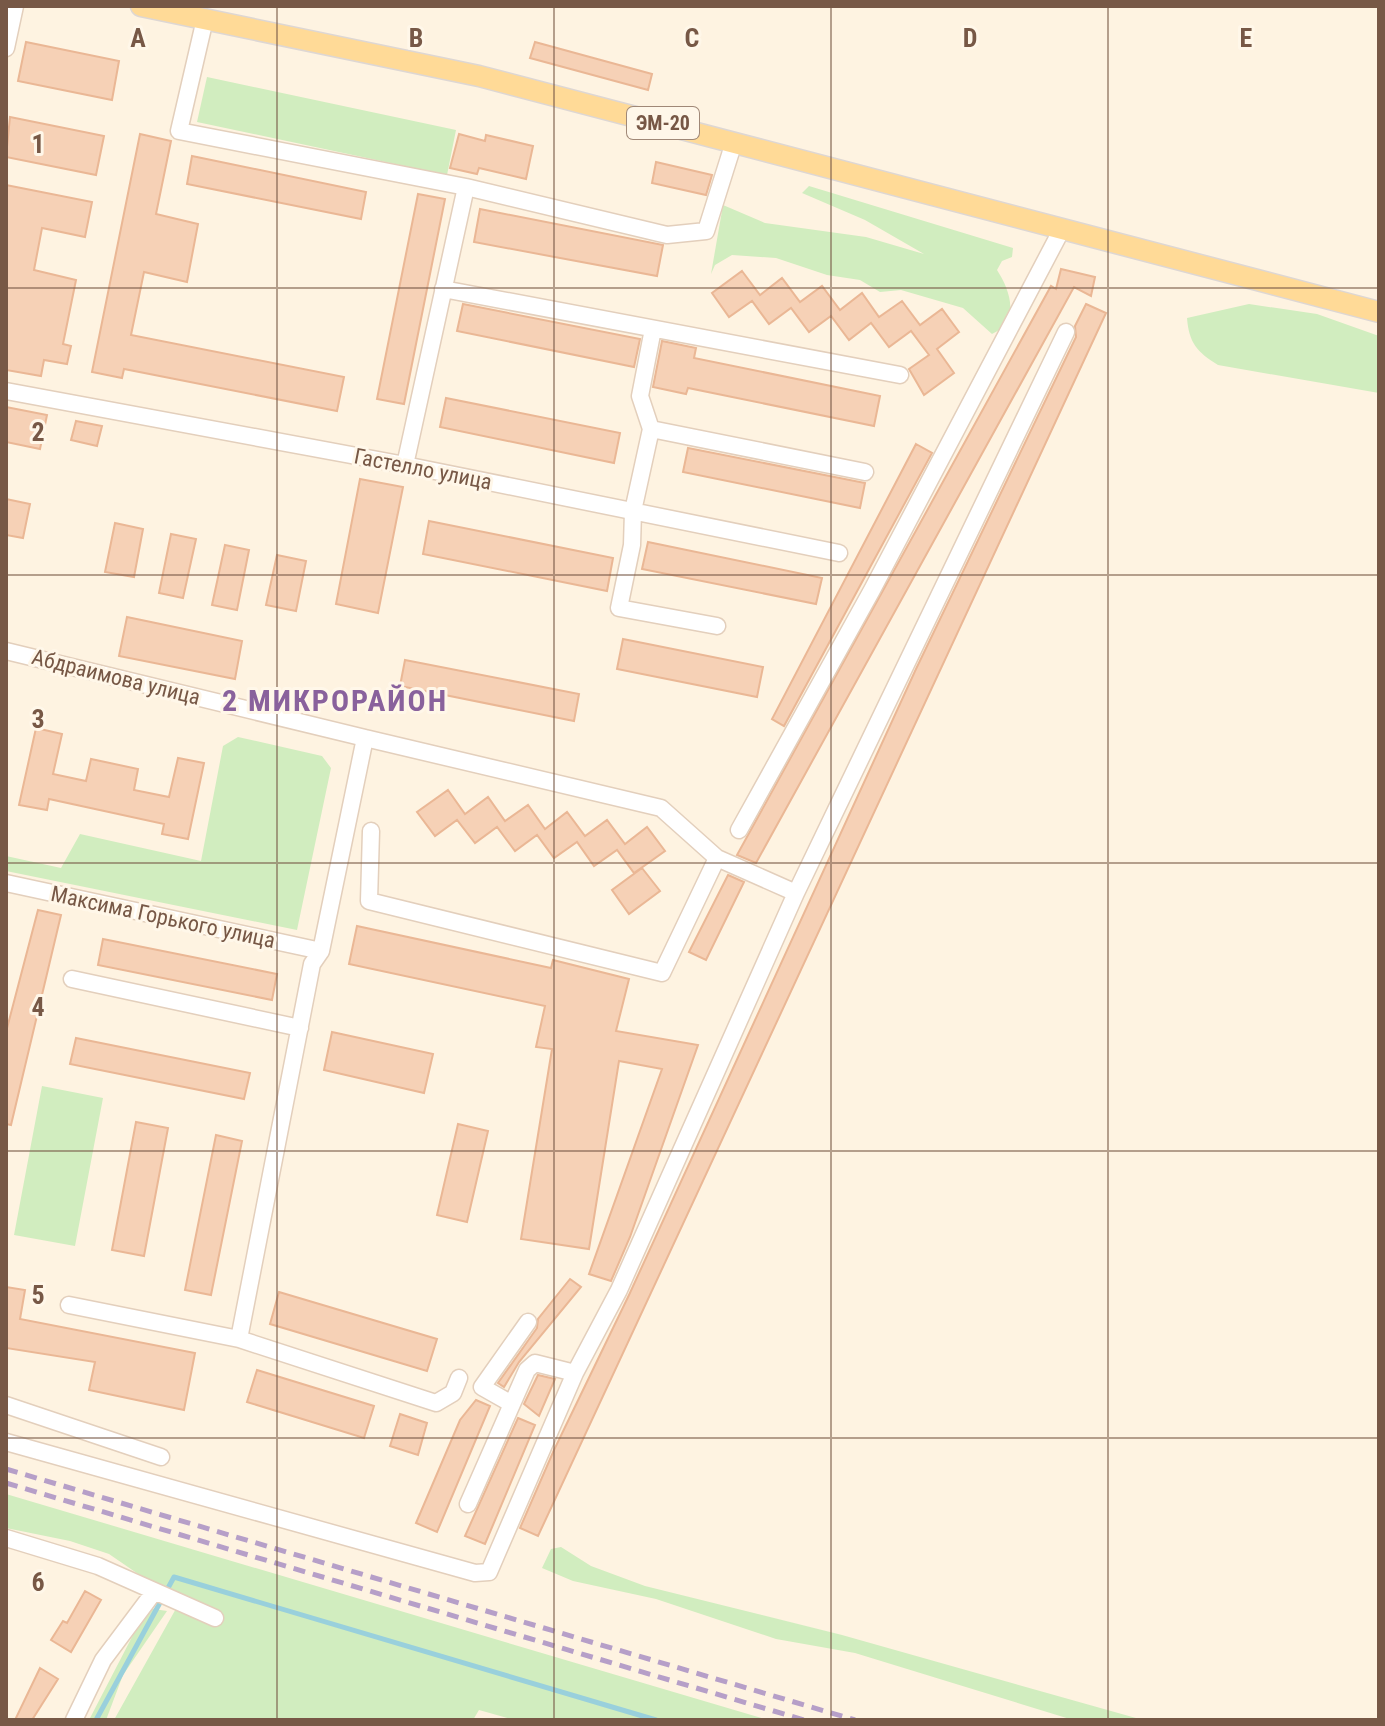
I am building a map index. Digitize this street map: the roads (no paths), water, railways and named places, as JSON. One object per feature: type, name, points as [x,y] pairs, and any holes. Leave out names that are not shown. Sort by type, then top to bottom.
[{"type":"main road","name":"ЭМ-20","points":[[141,6],[479,76],[1379,312]]},
{"type":"street","points":[[6,48],[15,6]]},
{"type":"street","points":[[205,19],[179,131],[466,187],[667,235],[706,231],[734,142]]},
{"type":"street","points":[[405,465],[466,187]]},
{"type":"street","points":[[739,830],[872,590],[1062,229]]},
{"type":"street","points":[[443,289],[900,375]]},
{"type":"street","points":[[653,329],[640,396],[651,429],[633,511],[632,545],[619,608],[717,626]]},
{"type":"street","points":[[6,1442],[475,1573],[489,1572],[575,1373],[619,1290],[796,893],[1066,332]]},
{"type":"street","name":"Гастелло улица","points":[[6,391],[405,465],[839,553]]},
{"type":"street","points":[[651,429],[865,472]]},
{"type":"street","name":"Абдраимова улица","points":[[6,651],[661,808],[717,858],[796,893]]},
{"type":"street","points":[[239,1339],[312,964],[321,951],[365,738]]},
{"type":"street","points":[[371,831],[369,901],[662,973],[717,858]]},
{"type":"street","name":"Максима Горького улица","points":[[6,883],[321,951]]},
{"type":"street","points":[[72,979],[300,1028]]},
{"type":"street","points":[[69,1305],[239,1339],[436,1403],[453,1393],[459,1378]]},
{"type":"street","points":[[512,1404],[482,1387],[528,1322]]},
{"type":"street","points":[[468,1504],[527,1370],[535,1363],[575,1373]]},
{"type":"street","points":[[6,1405],[161,1457]]},
{"type":"street","points":[[6,1538],[98,1566],[215,1618]]},
{"type":"street","points":[[74,1720],[103,1660],[154,1592]]},
{"type":"waterway","points":[[96,1720],[174,1577],[656,1720]]},
{"type":"railway","points":[[6,1469],[855,1720]]},
{"type":"railway","points":[[6,1483],[804,1720]]},
{"type":"district","name":"2 МИКРОРАЙОН","points":[[335,700]]}]
